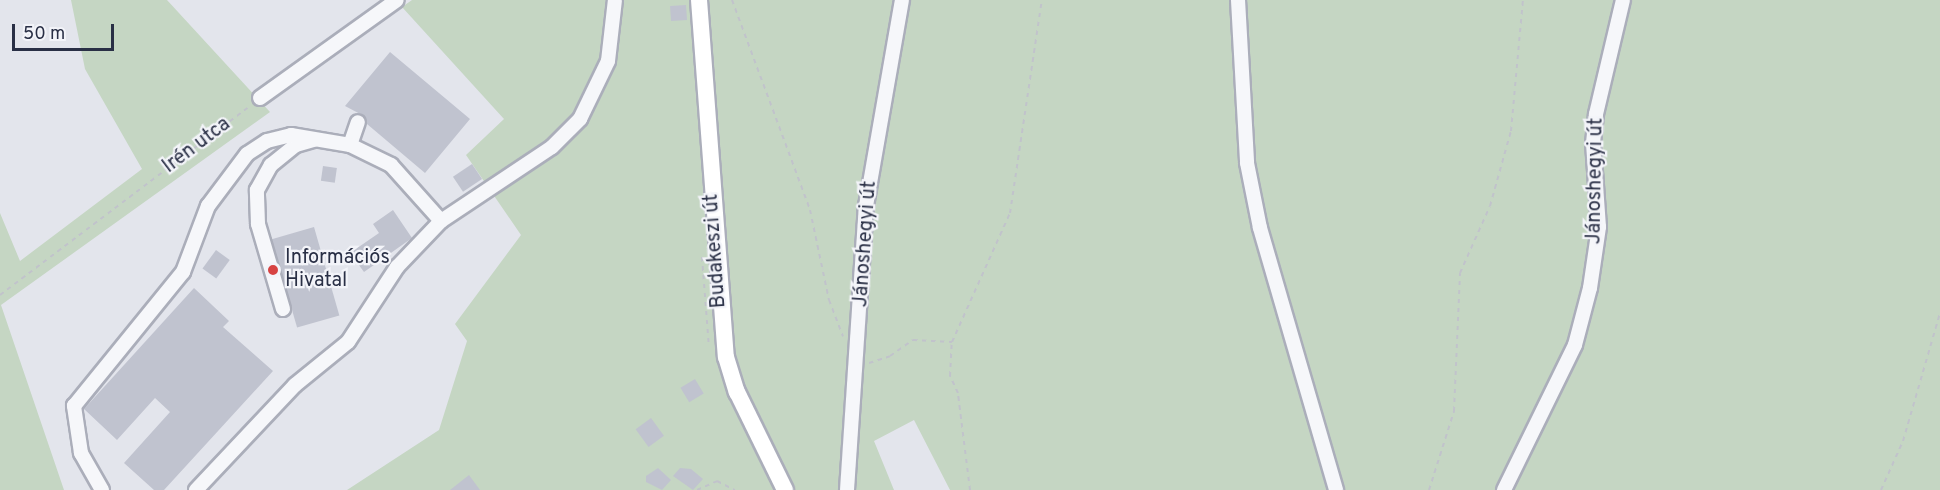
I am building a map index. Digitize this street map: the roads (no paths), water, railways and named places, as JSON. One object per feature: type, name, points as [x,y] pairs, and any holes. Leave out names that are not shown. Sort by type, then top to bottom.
[{"type":"main road","name":"Budakeszi út","points":[[699,0],[726,357],[737,392],[785,490]]},
{"type":"street","points":[[260,98],[397,0]]},
{"type":"street","points":[[196,490],[295,385],[348,342],[397,267],[441,221],[552,147],[580,119],[608,61],[615,0]]},
{"type":"street","name":"Jánoshegyi út","points":[[847,490],[866,206],[902,0]]},
{"type":"street","points":[[1238,0],[1247,163],[1260,228],[1336,490]]},
{"type":"street","name":"Jánoshegyi út","points":[[1504,490],[1575,345],[1590,288],[1599,227],[1593,143],[1596,114],[1623,0]]},
{"type":"street","points":[[350,145],[358,122]]},
{"type":"street","points":[[102,490],[81,453],[74,422],[78,399],[183,272],[208,206],[240,161],[278,138],[320,138],[350,145],[391,165],[441,221]]},
{"type":"street","points":[[283,309],[258,224],[257,190],[266,171],[284,153],[320,138]]},
{"type":"place","name":"Információs Hivatal","points":[[273,270]]}]
